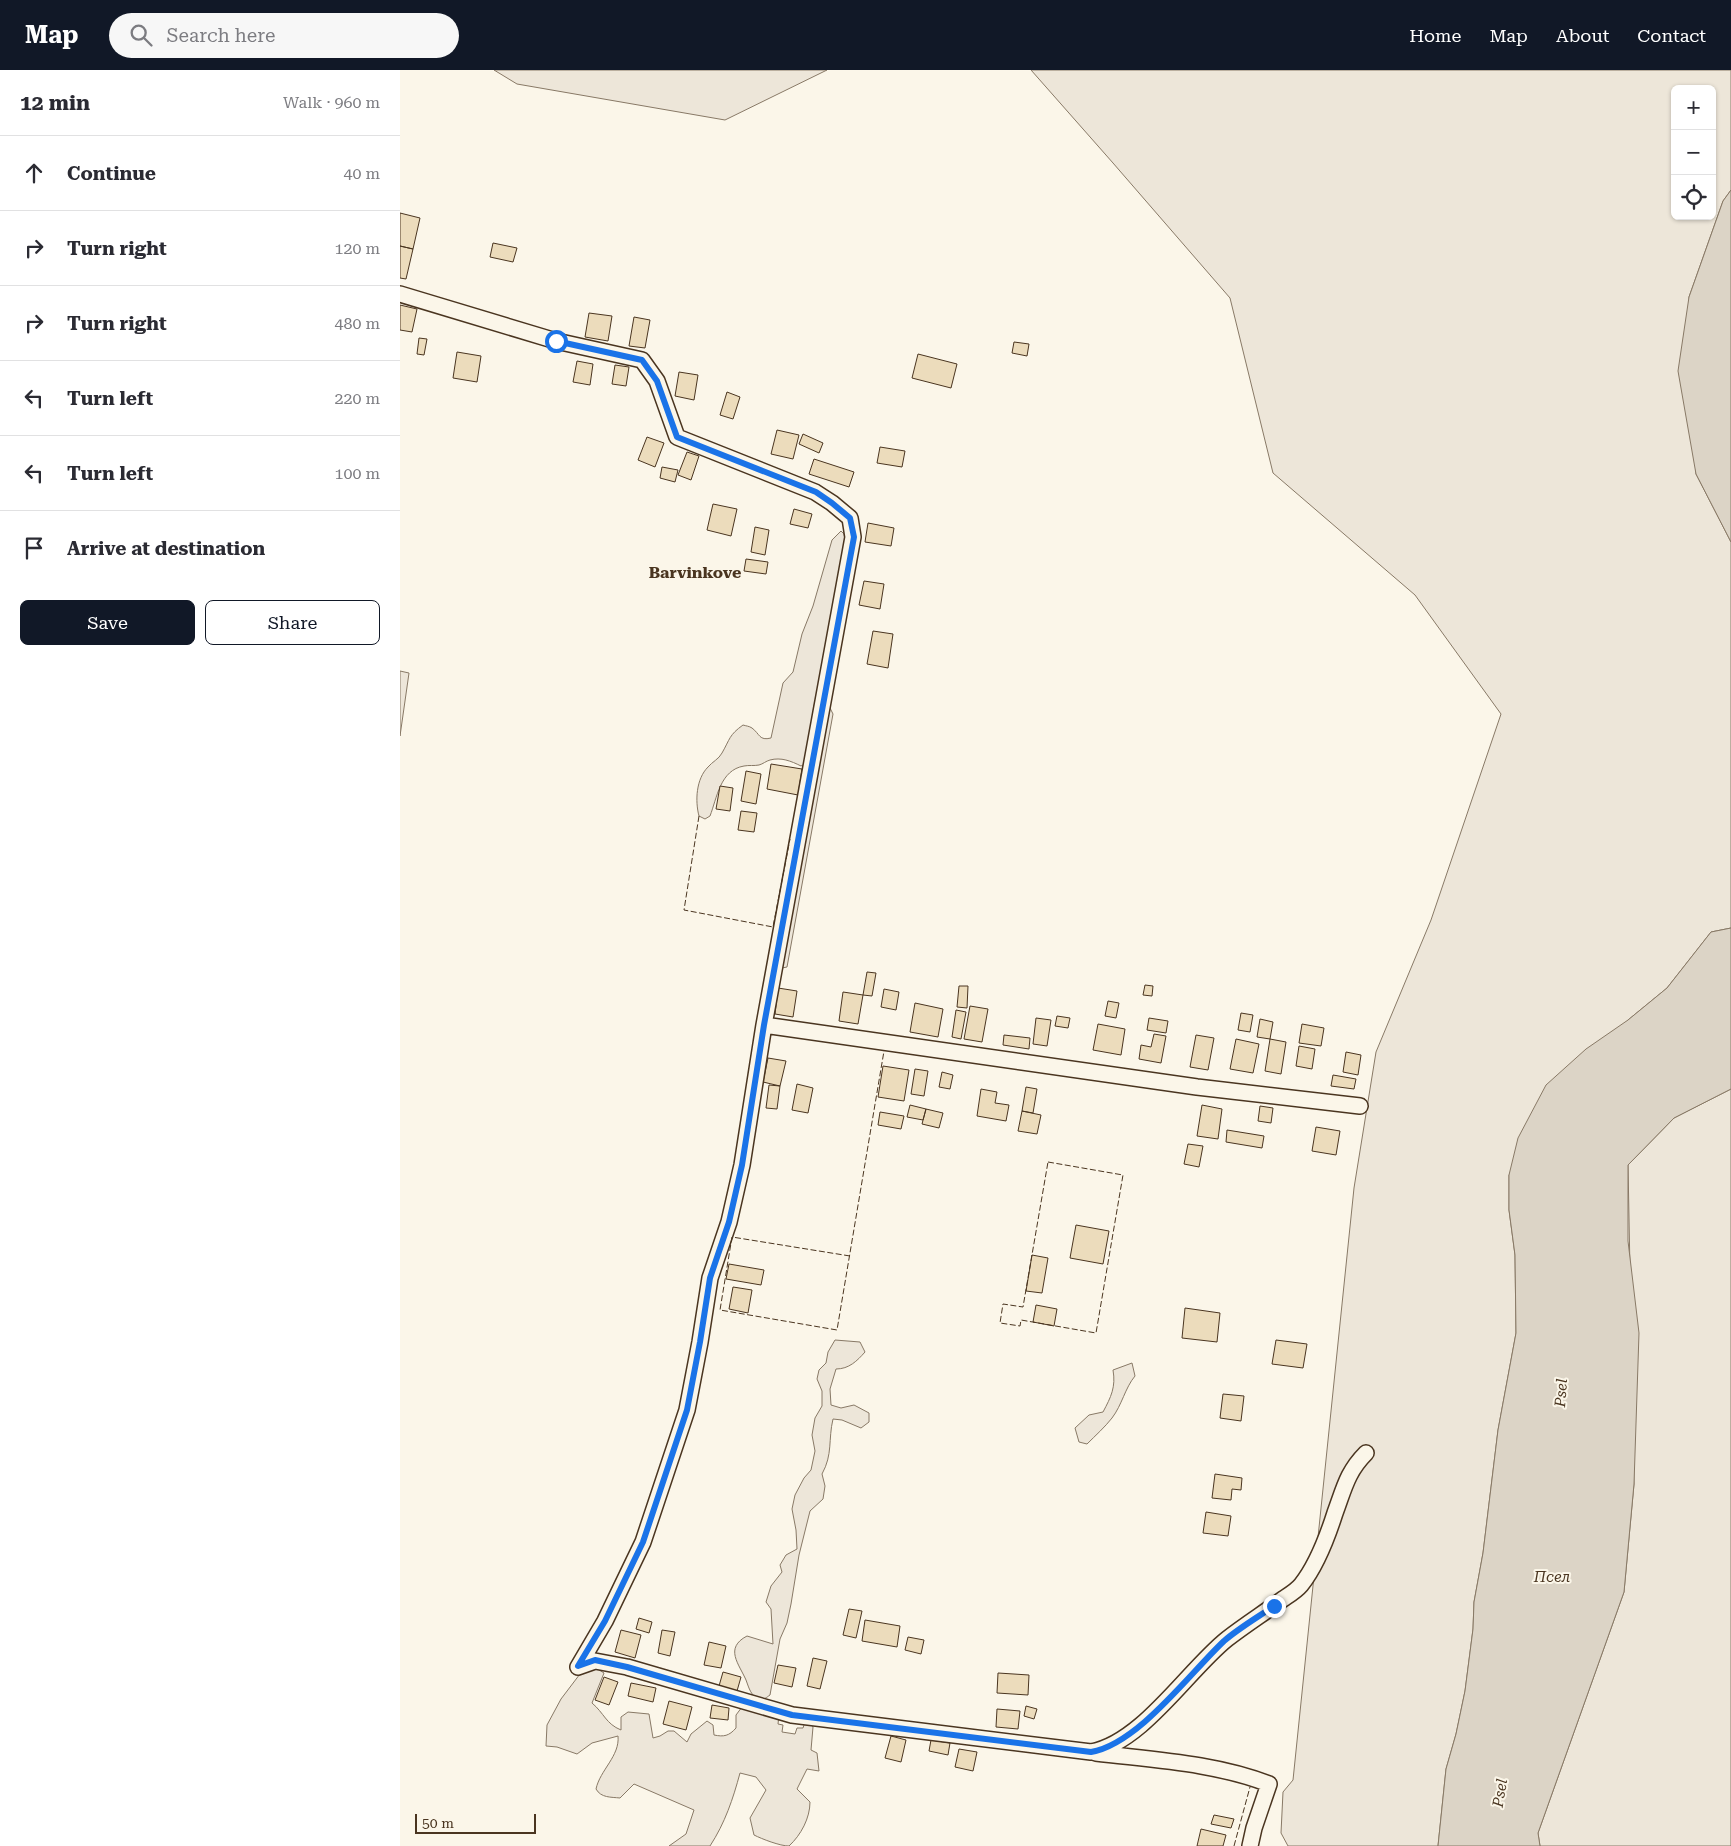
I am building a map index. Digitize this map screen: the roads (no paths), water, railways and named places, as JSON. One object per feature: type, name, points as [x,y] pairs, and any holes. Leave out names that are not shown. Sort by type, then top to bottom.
[{"type":"street","points":[[400,294],[556,341],[642,360],[657,381],[677,437],[816,492],[850,518],[854,537],[764,1025],[742,1165],[729,1222],[710,1278],[687,1410],[643,1542],[605,1621],[578,1666],[595,1660],[627,1667],[792,1715],[1091,1752],[1249,1776],[1269,1784],[1250,1846]]},
{"type":"street","points":[[764,1025],[1196,1087],[1360,1106]]},
{"type":"street","points":[[1091,1752],[1103,1750],[1134,1730],[1172,1695],[1225,1640],[1300,1587],[1313,1567],[1322,1547],[1346,1480],[1354,1465],[1366,1453]]},
{"type":"water","points":[[1731,190],[1731,542],[1696,474],[1678,371],[1689,297],[1723,201]]},
{"type":"water","name":"Псел","points":[[1731,928],[1731,1089],[1674,1118],[1628,1165],[1628,1241],[1639,1333],[1634,1484],[1624,1592],[1538,1833],[1540,1846],[1438,1846],[1446,1769],[1465,1691],[1473,1629],[1474,1602],[1483,1553],[1498,1430],[1516,1333],[1515,1255],[1509,1210],[1509,1175],[1518,1138],[1546,1085],[1586,1049],[1628,1020],[1667,988],[1711,932]]},
{"type":"district","name":"Barvinkove","points":[[695,572]]},
{"type":"water label","name":"Psel","points":[[1561,1393]]},
{"type":"water label","name":"Psel","points":[[1500,1793]]}]
